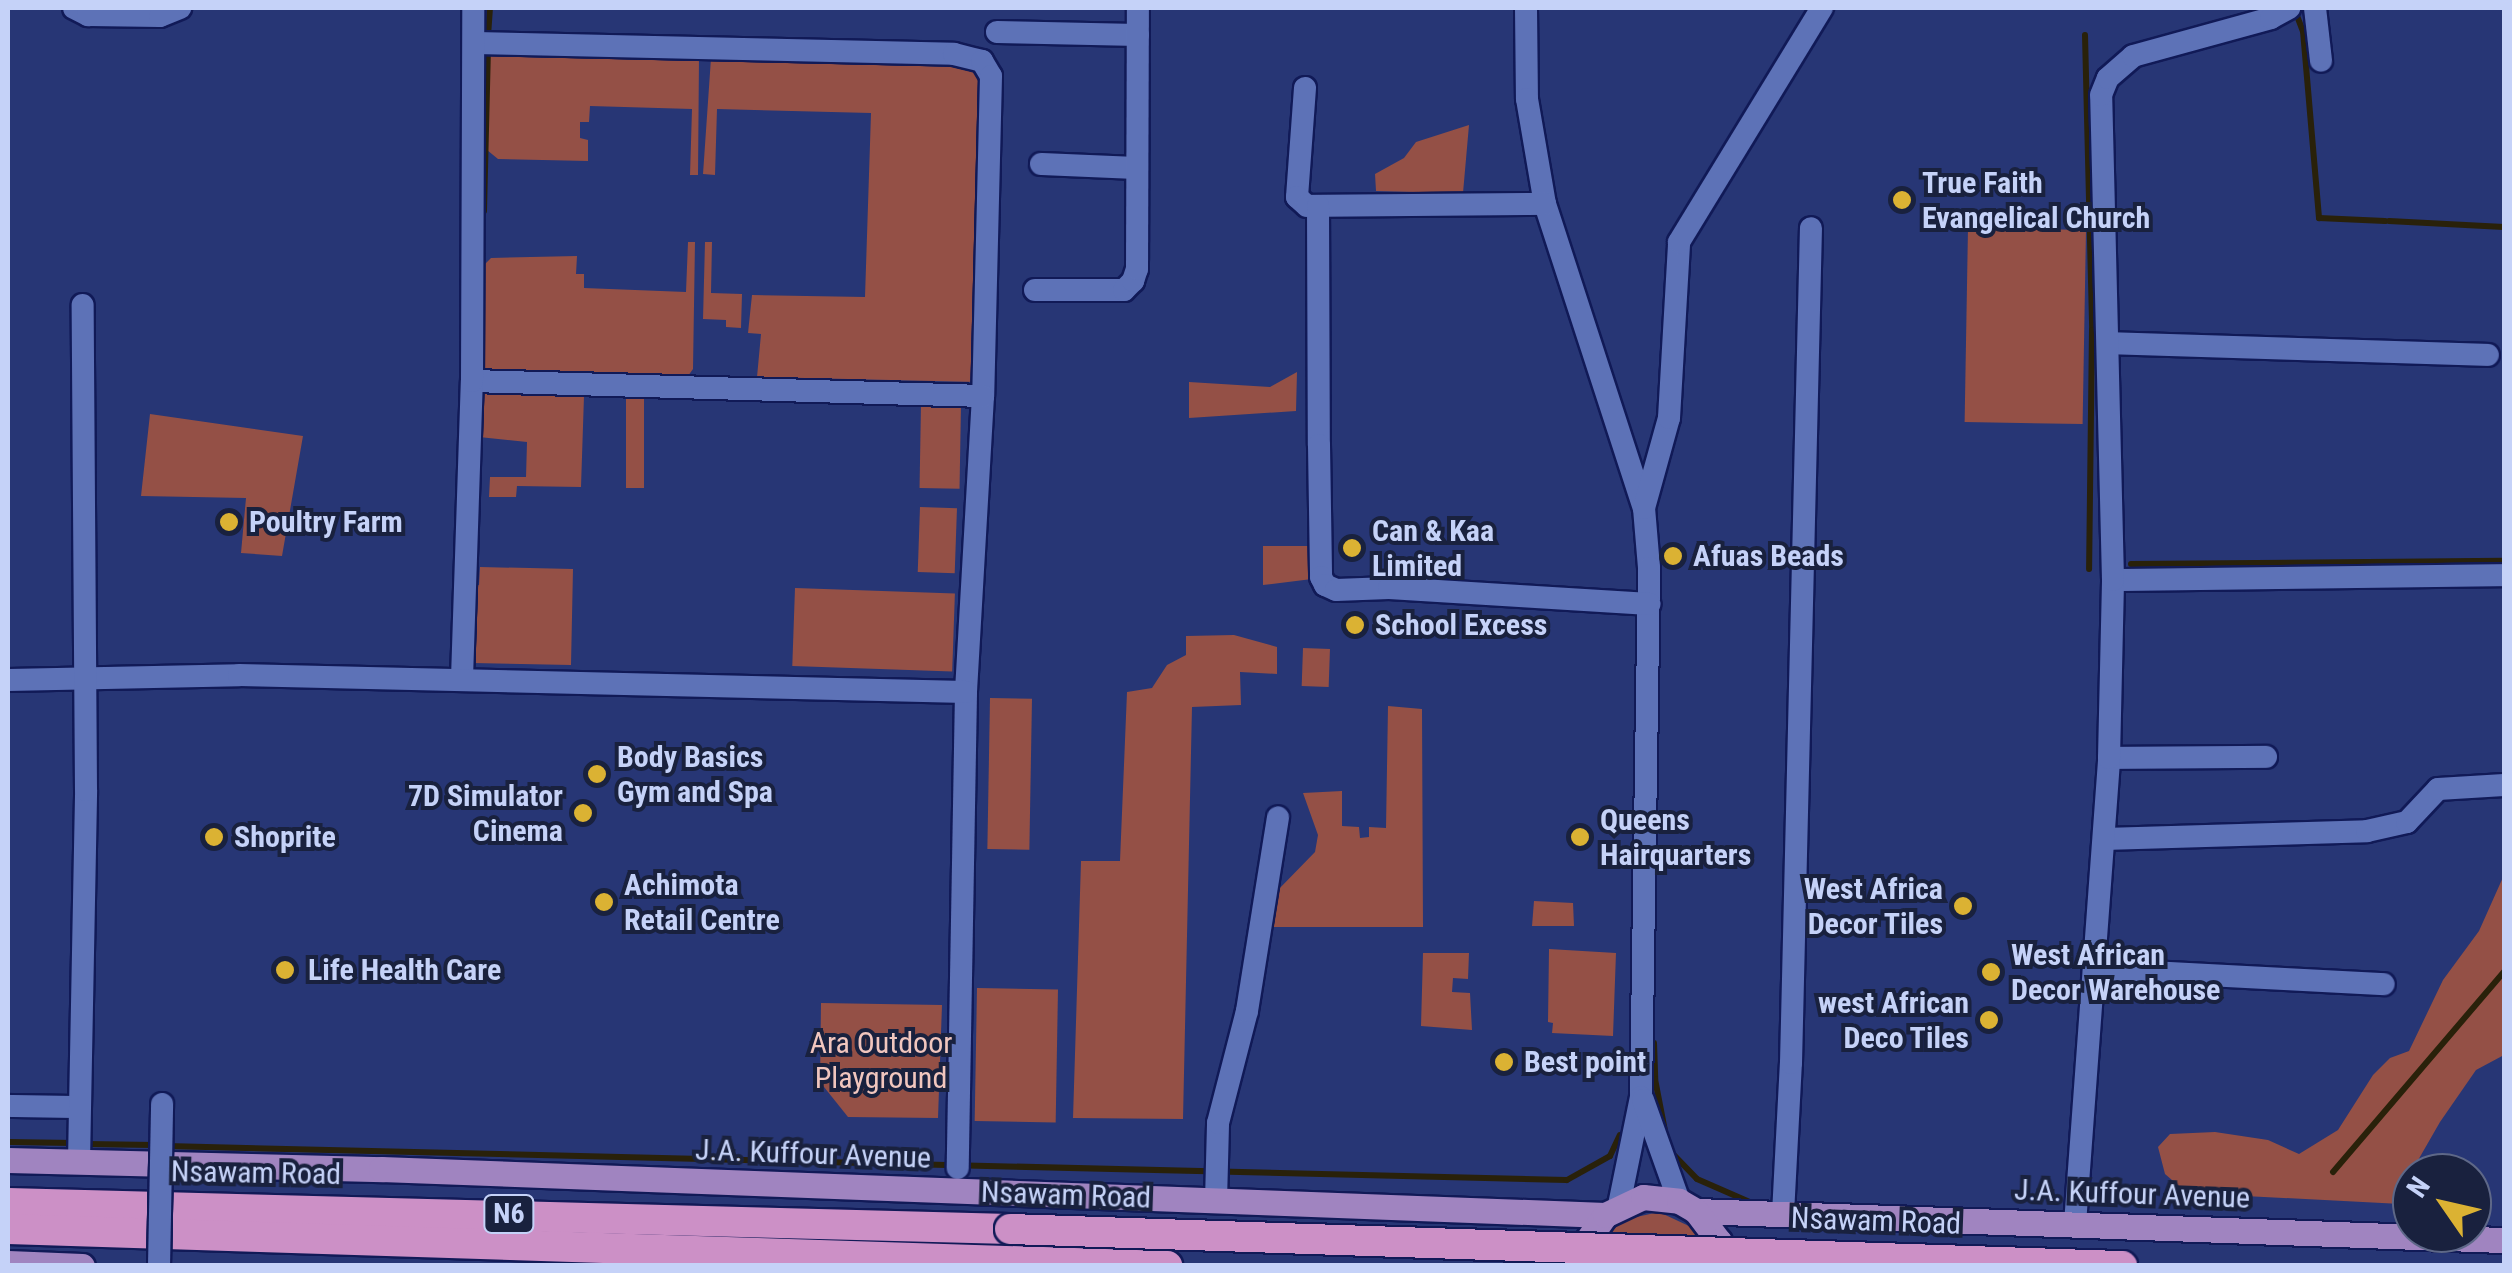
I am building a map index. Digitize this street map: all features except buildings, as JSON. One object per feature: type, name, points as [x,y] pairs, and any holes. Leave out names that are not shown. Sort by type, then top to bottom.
[{"type":"highway","name":"Nsawam Road","points":[[8,1204],[1010,1229],[2122,1266]]},
{"type":"highway","name":"Nsawam Road","points":[[8,1228],[1167,1266]]},
{"type":"main road","name":"J.A. Kuffour Avenue","points":[[8,1160],[1216,1201],[1612,1210],[1643,1197],[1688,1206],[1783,1214],[2504,1240]]},
{"type":"main road","points":[[1688,1206],[1719,1241],[1721,1266]]},
{"type":"main road","points":[[1584,1266],[1586,1242],[1612,1210]]},
{"type":"main road","points":[[8,1264],[82,1266]]},
{"type":"street","points":[[74,8],[88,15],[160,16],[180,8]]},
{"type":"street","points":[[462,678],[472,381],[476,43],[473,8]]},
{"type":"street","points":[[982,61],[997,32],[1001,8]]},
{"type":"street","points":[[1035,290],[1124,290],[1133,281],[1138,8]]},
{"type":"street","points":[[1526,8],[1527,99],[1545,204],[1644,508],[1650,604],[1642,1097],[1612,1210]]},
{"type":"street","points":[[1644,508],[1669,418],[1679,242],[1822,8]]},
{"type":"street","points":[[2075,1224],[2109,758],[2113,580],[2098,118],[2108,78],[2133,56],[2271,18],[2289,8]]},
{"type":"street","points":[[2315,8],[2321,61]]},
{"type":"street","points":[[997,32],[1138,35]]},
{"type":"street","points":[[476,43],[954,54],[982,61],[991,76],[984,396],[966,692],[958,1168]]},
{"type":"street","points":[[1305,88],[1298,197],[1307,206],[1545,204]]},
{"type":"street","points":[[1041,164],[1137,168]]},
{"type":"street","points":[[1318,206],[1321,577],[1325,585],[1336,590],[1389,588],[1650,604]]},
{"type":"street","points":[[1783,1214],[1791,1063],[1810,228]]},
{"type":"street","points":[[80,1161],[86,790],[82,681],[83,305]]},
{"type":"street","points":[[2108,343],[2488,356]]},
{"type":"street","points":[[472,381],[984,396]]},
{"type":"street","points":[[2113,580],[2504,575]]},
{"type":"street","points":[[8,680],[239,675],[966,692]]},
{"type":"street","points":[[2109,758],[2266,757]]},
{"type":"street","points":[[2104,839],[2368,831],[2407,822],[2438,789],[2504,785]]},
{"type":"street","points":[[1216,1201],[1218,1123],[1246,1012],[1278,818]]},
{"type":"street","points":[[2094,969],[2384,984]]},
{"type":"street","points":[[1642,1097],[1688,1206]]},
{"type":"street","points":[[159,1266],[162,1104]]},
{"type":"street","points":[[8,1106],[79,1107]]},
{"type":"green space","points":[[490,52],[699,58],[698,175],[690,175],[692,109],[590,106],[589,122],[580,122],[580,138],[588,140],[588,161],[498,159],[487,150]]},
{"type":"green space","points":[[711,58],[954,61],[982,78],[977,382],[757,377],[761,334],[748,333],[752,295],[865,297],[871,113],[717,109],[715,175],[703,174]]},
{"type":"green space","points":[[1469,125],[1463,193],[1376,191],[1375,174],[1404,158],[1416,142]]},
{"type":"green space","points":[[1968,228],[2086,230],[2083,424],[1965,422]]},
{"type":"green space","points":[[688,242],[695,242],[693,369],[688,376],[481,371],[484,265],[491,258],[577,256],[576,274],[584,274],[584,288],[686,292]]},
{"type":"green space","points":[[705,242],[712,242],[711,293],[742,294],[741,328],[726,327],[726,320],[703,319]]},
{"type":"green space","points":[[1297,372],[1296,411],[1189,418],[1189,382],[1270,387]]},
{"type":"green space","points":[[480,393],[584,396],[581,487],[517,486],[516,497],[489,497],[490,477],[526,477],[527,442],[479,437]]},
{"type":"green space","points":[[626,398],[644,398],[644,488],[626,488]]},
{"type":"green space","points":[[921,404],[961,405],[960,489],[920,488]]},
{"type":"green space","points":[[150,414],[303,436],[282,556],[241,553],[246,498],[141,496]]},
{"type":"green space","points":[[920,507],[957,508],[955,573],[918,572]]},
{"type":"green space","points":[[1263,546],[1311,546],[1312,579],[1263,585]]},
{"type":"green space","points":[[480,567],[573,569],[571,665],[472,663],[474,586],[479,585]]},
{"type":"green space","points":[[795,588],[955,594],[952,672],[792,666]]},
{"type":"green space","points":[[1234,635],[1277,647],[1277,674],[1240,672],[1241,705],[1192,707],[1183,1119],[1073,1118],[1081,861],[1120,861],[1127,692],[1152,688],[1167,665],[1186,655],[1186,636]]},
{"type":"green space","points":[[1303,648],[1330,649],[1329,687],[1302,686]]},
{"type":"green space","points":[[990,698],[1032,699],[1029,850],[987,849]]},
{"type":"green space","points":[[1388,706],[1422,709],[1423,927],[1263,927],[1276,892],[1315,852],[1318,835],[1303,793],[1342,791],[1342,826],[1359,827],[1360,838],[1369,837],[1369,827],[1386,828]]},
{"type":"green space","points":[[2504,875],[2504,1055],[2476,1070],[2422,1153],[2392,1153],[2392,1204],[2187,1193],[2165,1174],[2158,1147],[2170,1134],[2215,1132],[2268,1140],[2299,1154],[2338,1130],[2373,1075],[2390,1058],[2409,1051],[2443,980],[2479,931]]},
{"type":"green space","points":[[1534,901],[1573,903],[1574,926],[1532,926]]},
{"type":"green space","points":[[1549,949],[1616,953],[1613,1036],[1552,1033],[1553,1023],[1548,1022]]},
{"type":"green space","points":[[1423,953],[1469,953],[1468,979],[1453,978],[1452,992],[1470,993],[1472,1030],[1421,1026]]},
{"type":"green space","points":[[977,988],[1058,989],[1056,1122],[975,1121]]},
{"type":"green space","name":"Ara Outdoor Playground","points":[[821,1003],[942,1005],[938,1118],[848,1117],[820,1082]]},
{"type":"green space","points":[[1659,1212],[1691,1227],[1703,1241],[1708,1265],[1597,1266],[1610,1233],[1623,1220]]},
{"type":"waterway","points":[[488,36],[490,8]]},
{"type":"waterway","points":[[2294,8],[2303,31],[2319,218],[2385,221]]},
{"type":"waterway","points":[[2085,35],[2092,330],[2089,569]]},
{"type":"waterway","points":[[484,211],[488,49]]},
{"type":"waterway","points":[[2389,221],[2504,227]]},
{"type":"waterway","points":[[2131,564],[2504,561]]},
{"type":"waterway","points":[[2333,1172],[2504,972]]},
{"type":"waterway","points":[[1654,1043],[1655,1079],[1665,1131]]},
{"type":"waterway","points":[[166,1146],[1567,1180],[1610,1156],[1620,1135]]},
{"type":"waterway","points":[[8,1142],[74,1143]]},
{"type":"waterway","points":[[86,1144],[154,1145]]},
{"type":"waterway","points":[[1671,1152],[1697,1179],[1752,1203]]},
{"type":"place","name":"True Faith Evangelical Church","points":[[1902,200]]},
{"type":"place","name":"Poultry Farm","points":[[229,522]]},
{"type":"place","name":"Can & Kaa Limited","points":[[1352,548]]},
{"type":"place","name":"Afuas Beads","points":[[1673,556]]},
{"type":"place","name":"School Excess","points":[[1355,625]]},
{"type":"place","name":"Body Basics Gym and Spa","points":[[597,774]]},
{"type":"place","name":"7D Simulator Cinema","points":[[583,813]]},
{"type":"place","name":"Shoprite","points":[[214,837]]},
{"type":"place","name":"Queens Hairquarters","points":[[1580,837]]},
{"type":"place","name":"Achimota Retail Centre","points":[[604,902]]},
{"type":"place","name":"West Africa Decor Tiles","points":[[1963,906]]},
{"type":"place","name":"Life Health Care","points":[[285,970]]},
{"type":"place","name":"West African Decor Warehouse","points":[[1991,972]]},
{"type":"place","name":"west African Deco Tiles","points":[[1989,1020]]},
{"type":"place","name":"Best point","points":[[1504,1062]]}]
